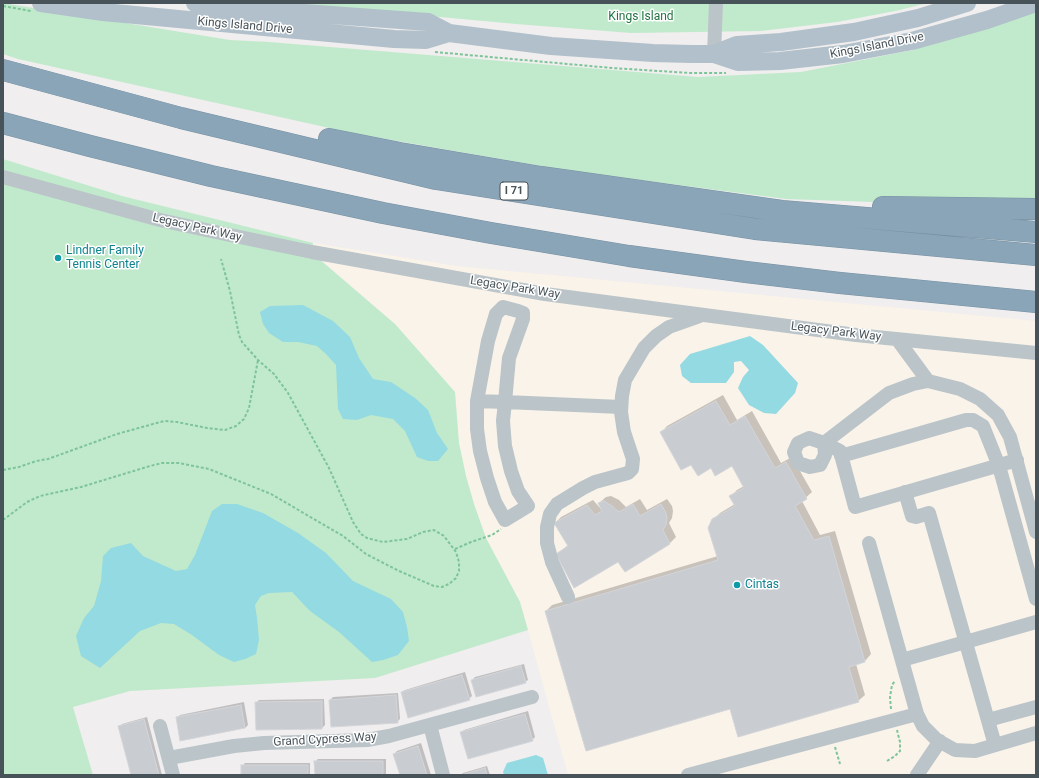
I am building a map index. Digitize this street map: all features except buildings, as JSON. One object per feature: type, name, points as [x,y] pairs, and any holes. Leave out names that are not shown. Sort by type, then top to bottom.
[{"type":"highway","name":"I 71","points":[[3,70],[174,116],[436,179],[763,230],[1036,255]]},
{"type":"highway","points":[[3,123],[211,176],[383,213],[492,233],[629,256],[840,284],[1036,302]]},
{"type":"highway","points":[[225,128],[264,126],[400,153],[541,177],[782,211],[1036,232]]},
{"type":"highway","points":[[782,211],[816,206],[1036,209]]},
{"type":"main road","name":"Kings Island Drive","points":[[41,3],[103,12],[394,39],[426,40],[449,33]]},
{"type":"main road","name":"Kings Island Drive","points":[[195,3],[290,12],[428,22],[449,33],[559,46],[653,54],[714,54],[738,62],[780,61],[843,54],[926,38],[1036,3]]},
{"type":"main road","name":"Kings Island Drive","points":[[714,54],[737,45],[781,42],[854,32],[918,18],[967,3]]},
{"type":"street","points":[[714,54],[716,3]]},
{"type":"street","name":"Legacy Park Way","points":[[3,177],[160,220],[312,252],[545,294],[856,335],[1036,353]]},
{"type":"street","points":[[503,307],[523,313],[523,319],[509,358],[503,421],[505,446],[511,471],[518,491],[528,506],[505,520],[495,502],[486,478],[477,429],[477,401],[488,341],[496,314],[503,307]]},
{"type":"street","points":[[568,597],[552,562],[547,543],[547,527],[550,514],[556,504],[583,488],[595,482],[628,473],[632,468],[633,459],[624,432],[621,407],[625,380],[644,348],[656,336],[669,327],[702,315]]},
{"type":"street","points":[[898,339],[928,381]]},
{"type":"street","points":[[1017,460],[855,507],[840,451],[824,443],[889,393],[913,384],[928,381],[960,389],[980,399],[998,415],[1010,436],[1017,460],[1036,532]]},
{"type":"street","points":[[477,401],[621,407]]},
{"type":"street","points":[[841,456],[966,420],[973,420],[983,426],[999,466],[1036,597]]},
{"type":"street","points":[[905,492],[912,516],[916,517],[929,513],[995,745]]},
{"type":"street","points":[[869,543],[917,714],[924,726],[940,742],[955,750],[975,751],[1036,733]]},
{"type":"street","points":[[903,664],[966,642],[1036,622]]},
{"type":"street","name":"Grand Cypress Way","points":[[169,758],[234,746],[264,743],[367,740],[389,736],[532,697]]},
{"type":"street","points":[[988,720],[1036,707]]},
{"type":"street","points":[[688,775],[917,714]]},
{"type":"street","points":[[430,725],[443,775]]},
{"type":"street","points":[[160,726],[173,775]]},
{"type":"street","points":[[917,775],[940,742]]},
{"type":"path","points":[[3,520],[27,502],[40,496],[81,487],[162,463],[180,463],[209,469],[271,494],[343,536],[366,554],[399,571],[434,586],[442,587],[449,584],[456,578],[459,571],[459,562],[455,550],[444,536],[434,530],[423,532],[408,539],[383,542],[367,538],[361,534],[353,522],[329,468],[288,393],[274,374],[258,360],[242,342],[221,259]]},
{"type":"path","points":[[3,470],[48,459],[117,434],[164,421],[225,430],[236,426],[244,419],[250,408],[258,360]]},
{"type":"path","points":[[455,550],[471,542],[492,535],[503,528],[505,520]]},
{"type":"path","points":[[893,714],[890,697],[892,685],[903,664]]},
{"type":"path","points":[[887,761],[900,751],[900,742],[896,725]]},
{"type":"path","points":[[834,742],[840,764]]},
{"type":"shaded area","points":[[313,243],[456,266],[1036,321],[1036,775],[568,775],[520,602],[486,538],[474,504],[459,443],[455,392],[395,324],[312,252]]},
{"type":"green space","points":[[3,3],[230,40],[698,77],[801,72],[913,50],[1036,8],[1036,206],[990,206],[786,199],[563,170],[352,133],[18,59],[3,54]]},
{"type":"green space","name":"Kings Island","points":[[289,3],[927,3],[900,10],[837,22],[761,31],[631,33]]},
{"type":"green space","points":[[3,159],[122,196],[313,243],[312,253],[395,324],[455,392],[459,443],[474,504],[486,538],[520,602],[528,630],[375,678],[130,691],[73,707],[93,775],[3,775]]},
{"type":"water","points":[[303,305],[333,321],[350,337],[359,358],[373,379],[391,382],[415,398],[428,410],[437,433],[448,449],[438,461],[428,461],[417,457],[405,431],[393,419],[371,415],[357,420],[343,419],[338,409],[336,365],[317,346],[298,342],[283,342],[269,333],[263,324],[260,312],[270,306]]},
{"type":"water","points":[[750,336],[763,345],[798,383],[795,393],[776,414],[764,413],[749,405],[738,388],[743,377],[749,370],[741,361],[734,362],[734,372],[726,383],[691,383],[682,376],[680,365],[690,354]]},
{"type":"water","points":[[222,504],[237,504],[263,513],[298,533],[326,553],[353,581],[391,599],[403,612],[409,641],[398,655],[372,662],[339,632],[310,611],[292,592],[269,593],[261,596],[255,605],[259,640],[256,654],[245,659],[234,662],[219,655],[174,624],[161,623],[140,631],[100,668],[81,656],[76,636],[84,618],[94,606],[101,581],[103,556],[111,548],[131,543],[143,556],[176,571],[187,569],[195,555],[212,511]]},
{"type":"water","points":[[536,755],[543,758],[548,775],[504,775],[503,772],[507,763]]},
{"type":"place","name":"Lindner Family Tennis Center","points":[[58,258]]},
{"type":"place","name":"Cintas","points":[[737,585]]}]
